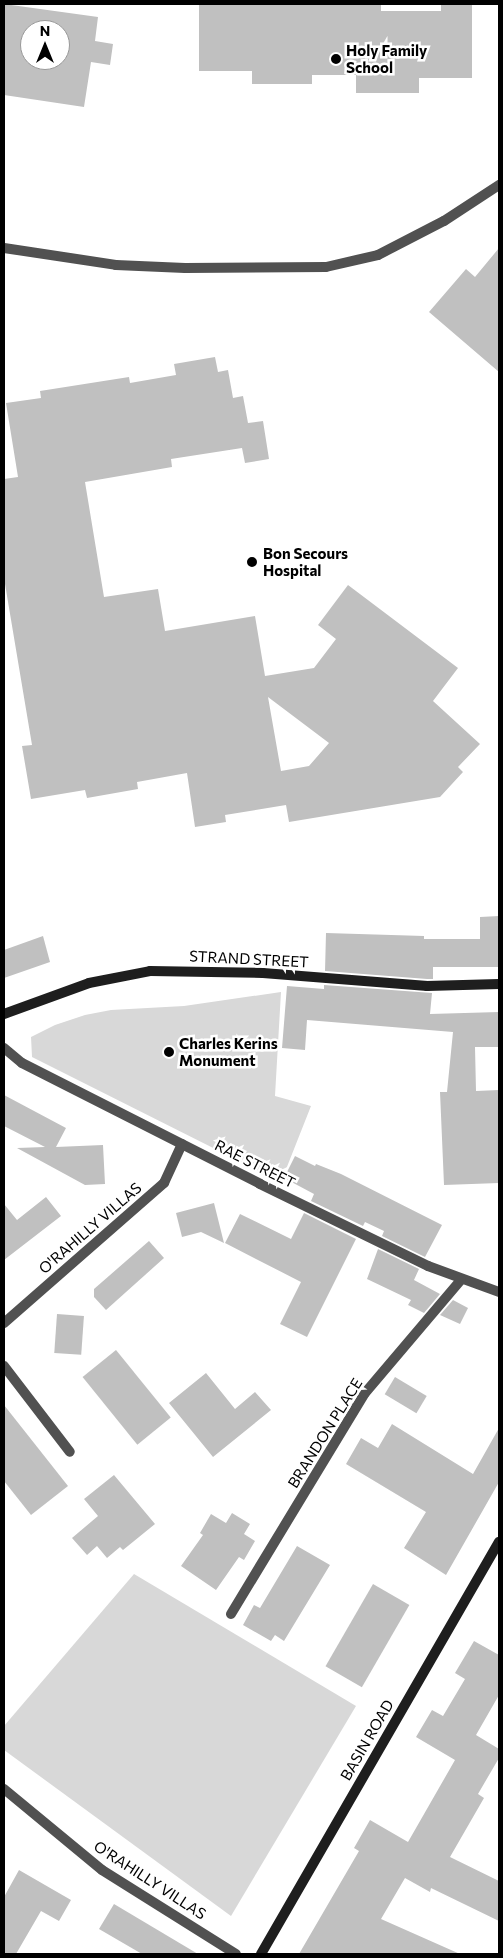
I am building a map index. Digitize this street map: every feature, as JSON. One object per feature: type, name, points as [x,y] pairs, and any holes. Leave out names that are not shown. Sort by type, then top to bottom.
[{"type":"street","points":[[4,248],[116,265],[185,268],[326,267],[378,255],[444,220],[499,185]]},
{"type":"street","name":"STRAND STREET","points":[[4,1014],[82,986],[150,972],[263,973],[427,986],[499,984]]},
{"type":"street","name":"RAE STREET","points":[[4,1048],[22,1063],[428,1266],[461,1280],[499,1292]]},
{"type":"street","name":"O'RAHILLY VILLAS","points":[[4,1323],[164,1183],[182,1144]]},
{"type":"street","name":"BRANDON PLACE","points":[[231,1614],[366,1393],[461,1280]]},
{"type":"street","points":[[4,1366],[70,1452]]},
{"type":"street","name":"BASIN ROAD","points":[[261,1954],[499,1542]]},
{"type":"street","name":"O'RAHILLY VILLAS","points":[[4,1789],[102,1870],[236,1954]]},
{"type":"shaded area","points":[[281,992],[275,1096],[311,1106],[281,1182],[32,1057],[31,1037],[55,1025],[85,1015],[111,1010],[184,1006]]},
{"type":"shaded area","points":[[134,1574],[356,1706],[231,1916],[4,1750],[4,1726]]},
{"type":"building","points":[[4,4],[98,17],[95,41],[113,44],[110,65],[91,62],[84,107],[4,95]]},
{"type":"building","name":"Holy Family School","points":[[199,4],[381,4],[381,11],[441,11],[441,4],[472,4],[472,78],[419,78],[419,93],[356,93],[356,75],[312,75],[312,84],[252,84],[252,71],[199,71]]},
{"type":"building","points":[[499,248],[499,372],[429,312],[466,269],[475,277]]},
{"type":"building","points":[[215,357],[218,372],[228,370],[233,398],[243,396],[248,423],[263,421],[269,459],[245,463],[242,448],[171,459],[172,467],[85,482],[104,597],[158,589],[165,631],[255,616],[265,676],[314,668],[336,639],[318,625],[348,585],[458,668],[433,701],[480,744],[458,767],[463,772],[440,797],[289,822],[286,805],[225,815],[226,822],[195,827],[187,773],[137,782],[138,789],[87,798],[85,790],[31,799],[22,746],[32,745],[4,578],[4,479],[18,477],[6,403],[41,398],[40,391],[129,377],[130,383],[176,375],[174,364]],"holes":[[[268,697],[329,743],[309,766],[281,771]]]},
{"type":"building","points":[[499,916],[499,967],[433,967],[433,979],[325,971],[326,933],[424,936],[424,939],[480,939],[480,917]]},
{"type":"building","points":[[43,936],[50,962],[4,978],[4,950]]},
{"type":"building","points":[[324,985],[432,993],[430,1014],[499,1012],[499,1047],[475,1047],[476,1091],[499,1090],[499,1183],[444,1185],[440,1092],[447,1092],[453,1032],[307,1020],[305,1050],[282,1048],[287,986],[324,989]]},
{"type":"building","points":[[4,1095],[66,1128],[56,1147],[103,1145],[105,1184],[85,1185],[17,1148],[45,1147],[4,1126]]},
{"type":"building","points":[[295,1156],[315,1166],[316,1164],[341,1174],[442,1225],[425,1257],[382,1236],[384,1231],[365,1222],[363,1226],[311,1201],[314,1194],[284,1178]]},
{"type":"building","points":[[46,1197],[61,1216],[4,1260],[4,1204],[17,1220]]},
{"type":"building","points":[[214,1203],[224,1243],[201,1232],[182,1237],[176,1213]]},
{"type":"building","points":[[304,1213],[356,1239],[307,1337],[280,1324],[301,1282],[225,1243],[240,1214],[291,1239]]},
{"type":"building","points":[[149,1241],[164,1258],[106,1310],[94,1297],[94,1289]]},
{"type":"building","points":[[378,1249],[419,1269],[414,1280],[440,1294],[424,1313],[408,1305],[411,1300],[367,1279]]},
{"type":"building","points":[[453,1300],[468,1308],[460,1324],[440,1315]]},
{"type":"building","points":[[57,1314],[84,1316],[81,1355],[54,1353]]},
{"type":"building","points":[[116,1350],[171,1418],[137,1445],[83,1377]]},
{"type":"building","points":[[206,1373],[235,1409],[255,1392],[271,1410],[213,1457],[169,1403]]},
{"type":"building","points":[[395,1377],[427,1396],[416,1413],[385,1394]]},
{"type":"building","points":[[4,1405],[68,1486],[31,1515],[4,1481]]},
{"type":"building","points":[[392,1424],[473,1474],[499,1428],[499,1482],[446,1575],[404,1548],[426,1512],[346,1464],[361,1438],[378,1448]]},
{"type":"building","points":[[114,1475],[155,1524],[123,1550],[120,1547],[107,1558],[97,1546],[87,1555],[72,1538],[98,1516],[84,1499]]},
{"type":"building","points":[[232,1513],[250,1524],[244,1534],[255,1541],[244,1560],[239,1557],[216,1590],[181,1566],[203,1535],[200,1533],[211,1514],[226,1523]]},
{"type":"building","points":[[297,1546],[330,1565],[284,1641],[275,1635],[271,1641],[243,1625],[254,1605],[260,1608]]},
{"type":"building","points":[[373,1584],[409,1605],[362,1687],[326,1666]]},
{"type":"building","points":[[474,1641],[499,1655],[499,1695],[476,1735],[499,1749],[499,1758],[478,1794],[484,1798],[450,1857],[499,1881],[499,1921],[431,1888],[430,1892],[405,1878],[381,1919],[460,1954],[299,1954],[359,1851],[354,1848],[370,1820],[408,1842],[455,1760],[416,1737],[432,1710],[443,1716],[465,1679],[455,1673]]},
{"type":"building","points":[[19,1870],[71,1900],[59,1921],[41,1911],[16,1954],[4,1954],[4,1897]]},
{"type":"building","points":[[114,1904],[198,1954],[142,1954],[99,1929]]},
{"type":"place","name":"Holy Family School","points":[[336,59]]},
{"type":"place","name":"Bon Secours Hospital","points":[[252,562]]},
{"type":"place","name":"Charles Kerins Monument","points":[[169,1052]]}]
